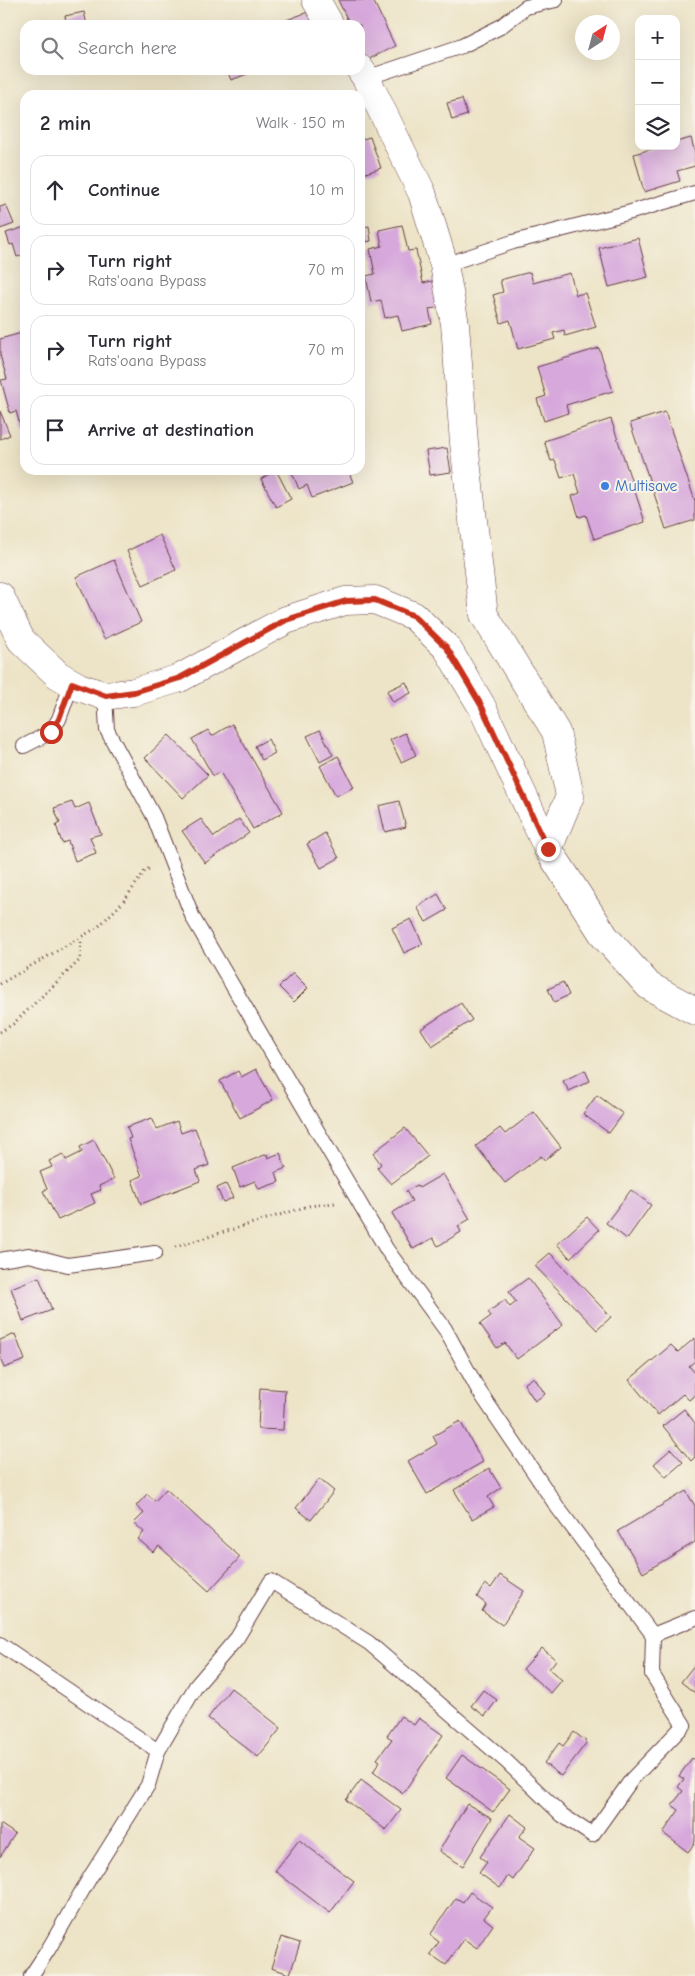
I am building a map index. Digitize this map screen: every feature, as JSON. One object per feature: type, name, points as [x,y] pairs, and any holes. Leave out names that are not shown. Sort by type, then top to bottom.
[{"type":"street","points":[[316,0],[327,20]]},
{"type":"street","points":[[364,75],[422,193],[444,265],[455,324],[464,442],[484,615],[556,732],[570,796],[548,849]]},
{"type":"street","points":[[0,596],[21,640],[58,675],[72,683],[106,696],[134,692],[180,678],[286,620],[346,601],[375,600],[414,616],[447,648],[481,705],[548,849],[605,937],[649,986],[695,1011]]},
{"type":"lane","points":[[365,72],[462,46],[500,27],[526,7],[556,0]]},
{"type":"lane","points":[[444,265],[513,242],[631,212],[695,193]]},
{"type":"lane","points":[[24,746],[51,732],[59,719],[72,683]]},
{"type":"lane","points":[[31,1976],[148,1785],[158,1751],[196,1686],[237,1638],[270,1581],[369,1643],[507,1762],[562,1815],[592,1835],[632,1779],[684,1725],[652,1674],[653,1635],[553,1500],[479,1390],[445,1329],[387,1250],[193,918],[154,817],[107,730],[106,696]]},
{"type":"lane","points":[[0,1260],[29,1255],[68,1264],[155,1253]]},
{"type":"lane","points":[[653,1635],[695,1618]]},
{"type":"lane","points":[[0,1644],[158,1751]]},
{"type":"path","points":[[0,984],[98,927],[123,902],[145,871],[169,856]]},
{"type":"path","points":[[0,1032],[13,1024],[80,960],[81,938]]},
{"type":"path","points":[[155,1253],[310,1206],[358,1201]]},
{"type":"building","points":[[338,0],[373,0],[395,46],[367,60],[365,56],[365,20],[348,20]]},
{"type":"building","points":[[84,12],[86,20],[66,20],[65,16]]},
{"type":"building","points":[[308,12],[311,20],[286,20]]},
{"type":"building","points":[[229,75],[244,75],[231,80]]},
{"type":"building","points":[[462,99],[467,115],[452,120],[447,103]]},
{"type":"building","points":[[370,137],[381,168],[365,173],[365,138]]},
{"type":"building","points":[[691,138],[695,153],[695,166],[677,171],[680,181],[644,192],[634,154],[648,150],[680,150],[680,141]]},
{"type":"building","points":[[6,205],[14,224],[0,229],[0,207]]},
{"type":"building","points":[[402,225],[408,251],[416,250],[423,283],[436,280],[441,307],[429,309],[432,324],[402,331],[398,315],[385,318],[381,300],[371,302],[366,276],[375,274],[370,249],[382,246],[379,230]]},
{"type":"building","points":[[369,226],[371,241],[365,242],[365,227]]},
{"type":"building","points":[[20,229],[20,256],[17,257],[13,244],[10,245],[6,233]]},
{"type":"building","points":[[638,238],[648,277],[609,287],[599,248]]},
{"type":"building","points":[[530,272],[533,283],[570,273],[576,295],[585,293],[596,327],[565,336],[564,330],[553,333],[555,339],[518,349],[510,320],[501,323],[493,295],[503,292],[500,280]]},
{"type":"building","points":[[20,333],[20,425],[16,411],[10,413],[1,380],[7,379],[0,355],[0,339]]},
{"type":"building","points":[[599,348],[613,391],[566,405],[568,413],[544,421],[537,399],[546,396],[537,367]]},
{"type":"building","points":[[0,411],[10,435],[0,439]]},
{"type":"building","points":[[665,412],[695,501],[695,520],[666,529],[630,423]]},
{"type":"building","name":"Multisave","points":[[611,419],[645,522],[594,539],[586,515],[579,517],[572,496],[580,493],[574,474],[561,478],[555,460],[551,461],[544,441]]},
{"type":"building","points":[[447,448],[451,472],[430,475],[426,451]]},
{"type":"building","points":[[268,475],[279,475],[291,499],[276,507],[261,479]]},
{"type":"building","points":[[293,475],[350,475],[353,482],[312,498],[307,485],[299,489]]},
{"type":"building","points":[[160,535],[176,570],[143,585],[127,551]]},
{"type":"building","points":[[114,560],[141,622],[104,639],[76,577]]},
{"type":"building","points":[[406,682],[411,693],[393,702],[387,691]]},
{"type":"building","points":[[232,724],[283,812],[253,829],[220,772],[213,776],[192,739],[208,730],[212,736]]},
{"type":"building","points":[[320,730],[333,755],[320,762],[307,736]]},
{"type":"building","points":[[405,733],[416,755],[401,762],[390,740]]},
{"type":"building","points":[[169,735],[208,775],[183,798],[145,758]]},
{"type":"building","points":[[268,739],[275,753],[262,760],[255,746]]},
{"type":"building","points":[[338,756],[354,787],[336,796],[320,766]]},
{"type":"building","points":[[399,801],[406,827],[385,832],[379,806]]},
{"type":"building","points":[[72,802],[75,809],[89,803],[101,834],[90,837],[96,853],[75,861],[68,841],[62,843],[56,825],[60,823],[54,808]]},
{"type":"building","points":[[201,819],[214,837],[239,819],[249,833],[205,863],[182,831]]},
{"type":"building","points":[[325,833],[339,858],[321,868],[307,844]]},
{"type":"building","points":[[438,894],[447,910],[426,922],[417,907]]},
{"type":"building","points":[[411,919],[423,944],[404,953],[392,928]]},
{"type":"building","points":[[293,973],[308,988],[294,1002],[279,987]]},
{"type":"building","points":[[563,982],[569,995],[554,1002],[548,989]]},
{"type":"building","points":[[461,1003],[472,1020],[432,1046],[421,1029]]},
{"type":"building","points":[[256,1069],[273,1100],[240,1118],[220,1081],[238,1071],[241,1077]]},
{"type":"building","points":[[585,1070],[590,1081],[569,1091],[563,1081]]},
{"type":"building","points":[[597,1095],[623,1114],[609,1133],[583,1114]]},
{"type":"building","points":[[534,1112],[561,1147],[545,1160],[541,1156],[505,1183],[476,1146],[500,1128],[505,1134]]},
{"type":"building","points":[[152,1118],[157,1129],[177,1121],[181,1133],[195,1128],[209,1165],[196,1170],[200,1181],[141,1204],[132,1180],[142,1176],[128,1139],[131,1138],[127,1127]]},
{"type":"building","points":[[405,1128],[428,1156],[391,1184],[377,1168],[381,1164],[373,1153]]},
{"type":"building","points":[[94,1140],[114,1179],[99,1186],[101,1190],[91,1194],[95,1203],[58,1220],[43,1191],[47,1189],[40,1172],[52,1167],[49,1161],[63,1154],[66,1160],[82,1152],[80,1147]]},
{"type":"building","points":[[280,1153],[286,1168],[276,1172],[279,1182],[259,1189],[255,1181],[240,1187],[233,1168],[267,1154],[268,1158]]},
{"type":"building","points":[[443,1174],[470,1219],[458,1226],[461,1232],[438,1246],[433,1238],[413,1249],[392,1213],[412,1201],[406,1191],[417,1185],[419,1188]]},
{"type":"building","points":[[226,1184],[233,1198],[223,1202],[217,1188]]},
{"type":"building","points":[[631,1190],[651,1205],[627,1239],[606,1223]]},
{"type":"building","points":[[587,1217],[599,1230],[570,1258],[557,1244]]},
{"type":"building","points":[[550,1253],[611,1317],[597,1330],[535,1266]]},
{"type":"building","points":[[39,1277],[52,1310],[23,1321],[11,1288]]},
{"type":"building","points":[[528,1278],[563,1325],[517,1359],[505,1343],[497,1348],[480,1324],[491,1316],[488,1312],[505,1300],[510,1307],[516,1302],[509,1292]]},
{"type":"building","points":[[15,1334],[25,1360],[4,1368],[0,1357],[0,1340]]},
{"type":"building","points":[[695,1338],[695,1361],[689,1366],[695,1373],[695,1395],[689,1400],[683,1394],[658,1415],[629,1380],[671,1345],[678,1352]]},
{"type":"building","points":[[534,1377],[545,1394],[535,1401],[524,1384]]},
{"type":"building","points":[[260,1388],[285,1390],[283,1430],[258,1429]]},
{"type":"building","points":[[684,1409],[695,1423],[695,1457],[691,1461],[663,1426]]},
{"type":"building","points":[[460,1421],[483,1462],[427,1494],[408,1461],[437,1444],[433,1436]]},
{"type":"building","points":[[671,1449],[683,1462],[666,1477],[654,1464]]},
{"type":"building","points":[[489,1468],[501,1488],[488,1497],[494,1507],[472,1519],[454,1490]]},
{"type":"building","points":[[319,1479],[334,1491],[311,1520],[296,1508]]},
{"type":"building","points":[[166,1489],[240,1557],[209,1591],[159,1546],[153,1552],[138,1539],[144,1532],[134,1523],[144,1513],[136,1506],[147,1494],[155,1501]]},
{"type":"building","points":[[686,1491],[695,1506],[695,1542],[643,1573],[618,1531]]},
{"type":"building","points":[[500,1575],[524,1591],[502,1625],[482,1611],[486,1604],[477,1597],[485,1584],[491,1588]]},
{"type":"building","points":[[542,1648],[556,1660],[549,1669],[562,1680],[551,1693],[523,1669]]},
{"type":"building","points":[[695,1664],[695,1693],[681,1682]]},
{"type":"building","points":[[231,1688],[281,1728],[258,1757],[208,1718]]},
{"type":"building","points":[[483,1690],[497,1700],[485,1716],[471,1706]]},
{"type":"building","points":[[401,1716],[414,1725],[419,1718],[443,1735],[403,1793],[373,1772],[380,1761],[377,1759],[392,1739],[387,1736]]},
{"type":"building","points":[[574,1732],[587,1742],[561,1776],[544,1763],[559,1743],[563,1746]]},
{"type":"building","points":[[462,1755],[510,1789],[493,1812],[446,1778]]},
{"type":"building","points":[[692,1758],[695,1760],[695,1842],[688,1852],[663,1833],[679,1810],[672,1805],[683,1791],[678,1787],[684,1779],[679,1776]]},
{"type":"building","points":[[361,1780],[401,1810],[386,1830],[346,1800]]},
{"type":"building","points":[[467,1804],[492,1818],[463,1866],[439,1851]]},
{"type":"building","points":[[510,1814],[527,1827],[519,1837],[535,1848],[513,1880],[508,1876],[500,1888],[479,1873],[487,1862],[480,1857]]},
{"type":"building","points":[[0,1824],[15,1834],[0,1857]]},
{"type":"building","points":[[299,1840],[354,1881],[330,1913],[275,1871]]},
{"type":"building","points":[[470,1892],[492,1907],[484,1918],[493,1925],[477,1948],[464,1939],[446,1965],[430,1954],[439,1942],[430,1935],[456,1898],[463,1902]]},
{"type":"building","points":[[281,1937],[300,1943],[290,1974],[271,1968]]},
{"type":"place","name":"Multisave","points":[[605,486]]},
{"type":"route","points":[[51,732],[59,719],[72,683],[106,696],[134,692],[180,678],[286,620],[346,601],[375,600],[414,616],[447,648],[481,705],[548,849]]}]
